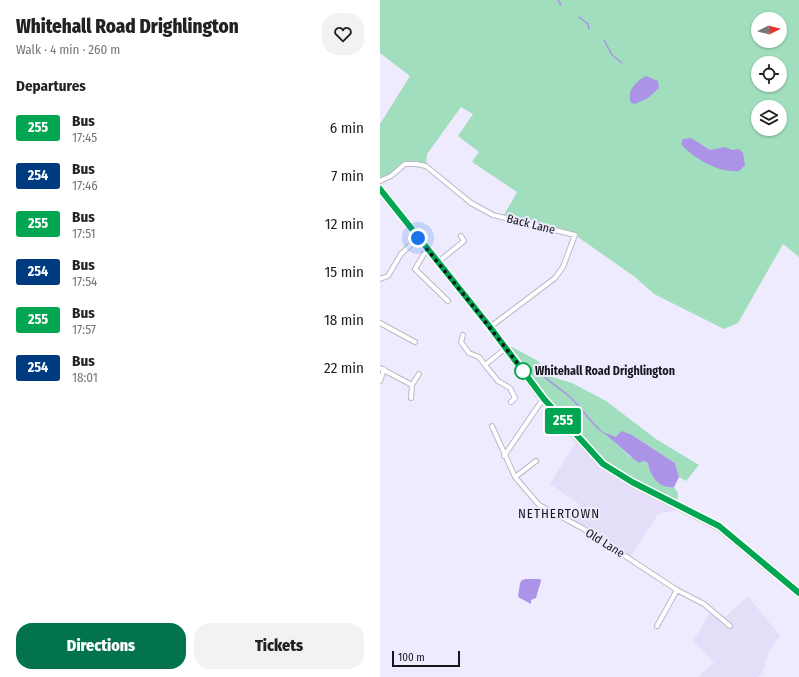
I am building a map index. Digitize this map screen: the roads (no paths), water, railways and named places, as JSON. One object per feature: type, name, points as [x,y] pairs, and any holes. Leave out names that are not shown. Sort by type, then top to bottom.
[{"type":"main road","points":[[380,189],[490,327],[544,399],[603,464],[617,475],[719,526],[799,593]]},
{"type":"street","name":"Back Lane","points":[[380,182],[391,176],[405,164],[426,166],[471,203],[493,215],[575,235],[563,267],[555,278],[490,327]]},
{"type":"street","points":[[437,262],[465,242],[461,236]]},
{"type":"street","points":[[380,279],[388,276],[401,254],[418,238]]},
{"type":"street","points":[[427,249],[415,269],[448,301]]},
{"type":"street","points":[[380,323],[415,342]]},
{"type":"street","points":[[464,335],[461,342],[469,353],[479,357],[498,381],[510,388],[515,398],[511,402]]},
{"type":"street","points":[[486,365],[506,348]]},
{"type":"street","points":[[380,381],[382,369],[412,385]]},
{"type":"street","points":[[411,398],[412,385],[419,374]]},
{"type":"street","points":[[504,456],[544,399]]},
{"type":"street","name":"Old Lane","points":[[492,426],[504,456],[515,477],[539,505],[584,529],[677,590],[704,604],[730,626]]},
{"type":"street","points":[[515,477],[536,461]]},
{"type":"street","points":[[657,626],[677,590]]},
{"type":"waterway","points":[[558,0],[561,5]]},
{"type":"waterway","points":[[579,17],[588,24],[589,29]]},
{"type":"waterway","points":[[604,40],[612,55],[622,63]]},
{"type":"waterway","points":[[539,371],[571,398],[601,431]]},
{"type":"place","name":"Whitehall Road Drighlington","points":[[523,371]]},
{"type":"district","name":"NETHERTOWN","points":[[559,513]]}]
